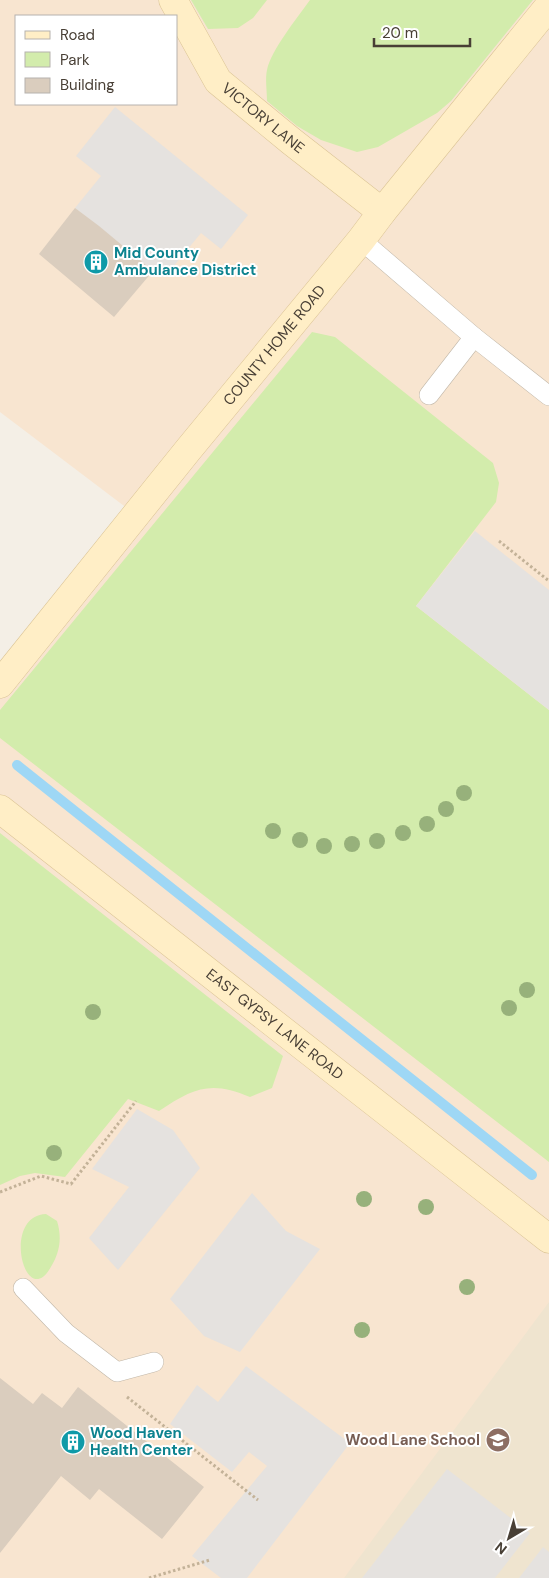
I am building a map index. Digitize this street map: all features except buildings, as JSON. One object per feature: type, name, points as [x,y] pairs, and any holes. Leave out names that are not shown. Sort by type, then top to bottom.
[{"type":"street","name":"VICTORY LANE","points":[[173,0],[218,81],[382,212]]},
{"type":"street","name":"COUNTY HOME ROAD","points":[[0,684],[549,6]]},
{"type":"street","name":"EAST GYPSY LANE ROAD","points":[[0,809],[549,1239]]},
{"type":"lane","points":[[361,240],[474,337],[549,396]]},
{"type":"lane","points":[[429,395],[474,337]]},
{"type":"lane","points":[[23,1288],[66,1332],[118,1372],[154,1362]]},
{"type":"path","points":[[499,541],[549,581]]},
{"type":"path","points":[[0,1192],[41,1176],[71,1184],[136,1101]]},
{"type":"path","points":[[149,1578],[210,1560]]},
{"type":"shaded area","points":[[0,0],[549,0],[549,1578],[0,1578],[0,684],[136,515],[0,412]]},
{"type":"shaded area","points":[[115,107],[248,215],[221,249],[201,233],[168,273],[153,271],[75,208],[101,176],[76,156]]},
{"type":"shaded area","points":[[475,531],[549,590],[549,710],[416,606]]},
{"type":"shaded area","points":[[137,1109],[173,1130],[200,1168],[118,1270],[89,1238],[129,1187],[92,1169]]},
{"type":"shaded area","points":[[252,1193],[286,1231],[320,1249],[240,1352],[204,1336],[170,1299]]},
{"type":"shaded area","name":"Wood Lane School","points":[[549,1302],[549,1578],[344,1578]]},
{"type":"shaded area","points":[[246,1366],[350,1443],[247,1578],[221,1578],[192,1556],[267,1466],[249,1452],[232,1472],[170,1424],[197,1385],[218,1402]]},
{"type":"shaded area","points":[[447,1469],[530,1533],[495,1578],[362,1578]]},
{"type":"shaded area","points":[[543,1547],[549,1552],[549,1578],[519,1578]]},
{"type":"green space","points":[[191,0],[267,0],[253,18],[238,28],[208,29]]},
{"type":"green space","points":[[310,0],[533,0],[451,101],[437,113],[378,147],[357,152],[321,140],[297,126],[267,101],[266,77],[270,62],[286,34]]},
{"type":"green space","points":[[312,332],[335,337],[493,463],[499,483],[496,502],[416,606],[549,710],[549,1162],[0,738],[0,710]]},
{"type":"green space","points":[[0,833],[283,1056],[272,1088],[250,1097],[224,1089],[203,1089],[182,1097],[159,1111],[128,1099],[65,1177],[35,1173],[20,1176],[0,1185]]},
{"type":"green space","points":[[46,1214],[57,1221],[60,1238],[58,1249],[52,1265],[42,1277],[34,1278],[27,1271],[22,1259],[21,1244],[24,1230],[32,1219]]},
{"type":"waterway","points":[[17,765],[532,1175]]},
{"type":"place","name":"Mid County Ambulance District","points":[[96,262]]},
{"type":"place","name":"Wood Lane School","points":[[498,1440]]},
{"type":"place","name":"Wood Haven Health Center","points":[[73,1442]]}]
